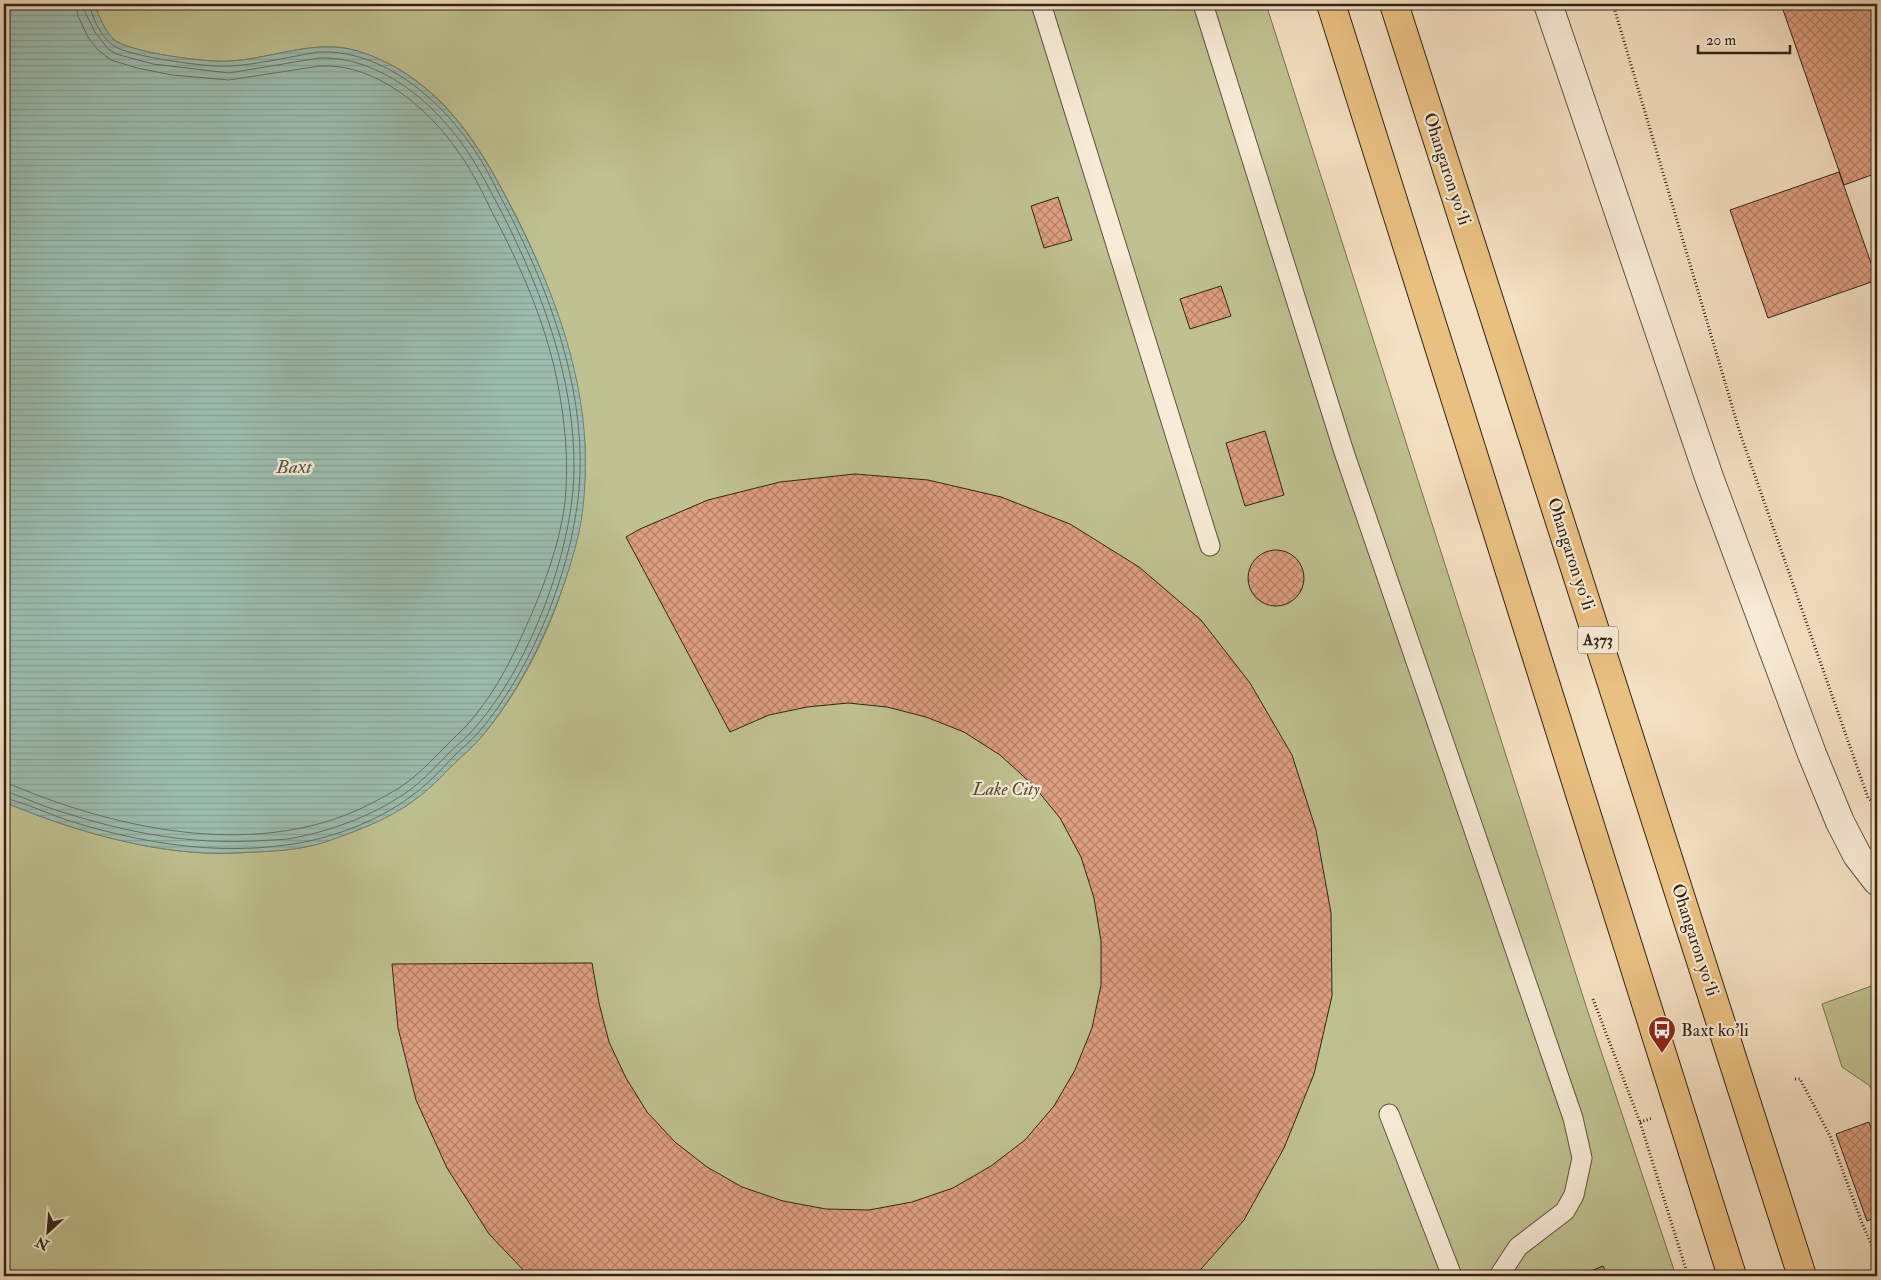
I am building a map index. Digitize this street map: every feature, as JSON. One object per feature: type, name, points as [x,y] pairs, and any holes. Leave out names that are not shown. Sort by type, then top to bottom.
[{"type":"highway","points":[[1331,4],[1732,1276]]},
{"type":"highway","name":"Ohangaron yoʻli","points":[[1394,4],[1802,1276]]},
{"type":"street","points":[[1548,4],[1710,480],[1809,745],[1840,822],[1857,855],[1877,881]]},
{"type":"lane","points":[[1041,4],[1210,546]]},
{"type":"lane","points":[[1203,4],[1344,452],[1574,1118],[1582,1158],[1574,1195],[1565,1211],[1518,1247],[1498,1276]]},
{"type":"lane","points":[[1389,1114],[1450,1276]]},
{"type":"path","points":[[1613,4],[1740,433],[1868,798],[1877,806]]},
{"type":"path","points":[[1593,999],[1640,1122],[1688,1276]]},
{"type":"path","points":[[1795,1079],[1800,1079],[1830,1136],[1862,1223],[1877,1257]]},
{"type":"path","points":[[1640,1122],[1653,1118]]},
{"type":"green space","name":"Lake City","points":[[94,4],[1266,4],[1586,1006],[1676,1276],[4,1276],[4,802],[52,821],[103,836],[154,847],[212,853],[274,851],[314,845],[361,828],[397,811],[421,795],[483,735],[526,672],[544,636],[559,598],[580,520],[585,481],[585,439],[575,379],[563,331],[537,260],[492,171],[466,131],[434,96],[416,80],[395,67],[350,49],[334,47],[309,48],[244,60],[220,61],[188,59],[135,49],[113,39],[104,27]]},
{"type":"green space","points":[[1877,984],[1877,1106],[1870,1086],[1842,1067],[1822,1004]]},
{"type":"water","name":"Baхt","points":[[4,4],[94,4],[104,27],[113,39],[135,49],[170,56],[231,61],[309,48],[334,47],[358,51],[381,60],[416,81],[434,96],[466,132],[504,193],[541,269],[571,355],[582,414],[585,444],[583,511],[564,585],[554,612],[529,665],[499,714],[483,735],[419,797],[375,823],[324,842],[304,847],[264,852],[206,853],[154,847],[103,836],[52,821],[4,802]]},
{"type":"building","points":[[1781,4],[1869,4],[1877,28],[1877,173],[1844,185]]},
{"type":"building","points":[[1839,172],[1877,280],[1768,318],[1730,210]]},
{"type":"building","points":[[1058,197],[1072,240],[1044,248],[1031,206]]},
{"type":"building","points":[[1221,286],[1231,316],[1190,329],[1180,299]]},
{"type":"building","points":[[1265,431],[1284,495],[1245,506],[1226,443]]},
{"type":"building","points":[[855,474],[928,480],[1001,497],[1070,524],[1139,567],[1201,620],[1250,683],[1292,755],[1316,830],[1331,913],[1332,996],[1314,1074],[1284,1148],[1244,1220],[1195,1276],[529,1276],[489,1234],[447,1168],[416,1100],[398,1028],[392,964],[592,963],[599,1003],[609,1042],[626,1078],[647,1112],[675,1142],[707,1167],[742,1187],[783,1201],[826,1209],[869,1210],[912,1202],[953,1188],[991,1166],[1025,1140],[1054,1106],[1075,1070],[1092,1028],[1101,985],[1101,941],[1094,898],[1081,857],[1060,818],[1033,785],[1000,755],[964,732],[926,717],[887,707],[848,703],[807,707],[769,715],[730,732],[626,537],[640,529],[708,500],[780,482]]},
{"type":"building","points":[[1270,550],[1282,550],[1292,554],[1300,562],[1304,578],[1300,594],[1292,602],[1282,606],[1270,606],[1260,602],[1252,594],[1248,584],[1248,572],[1252,562],[1260,554]]},
{"type":"building","points":[[1869,1122],[1877,1145],[1877,1217],[1867,1221],[1836,1134]]},
{"type":"building","points":[[1603,1266],[1608,1276],[1579,1276]]},
{"type":"place","name":"Baxt ko'li","points":[[1662,1054]]}]
